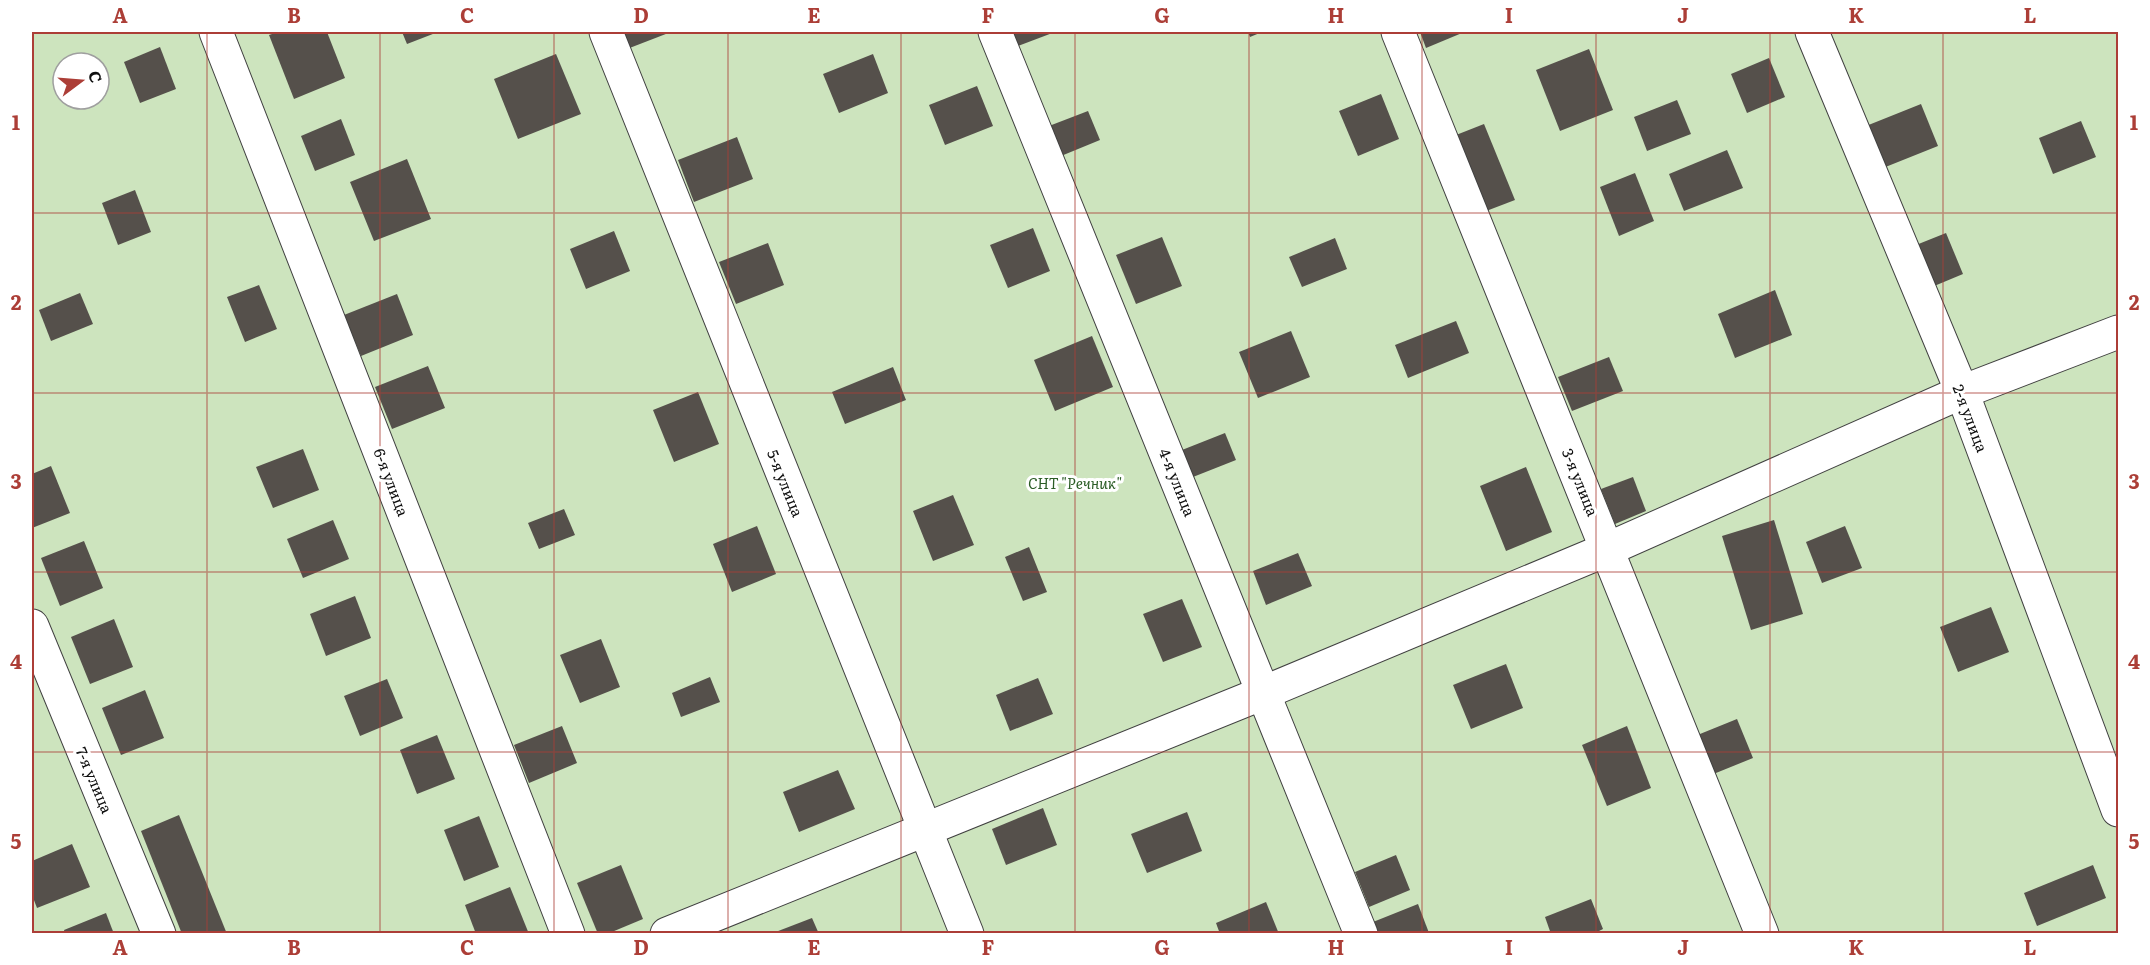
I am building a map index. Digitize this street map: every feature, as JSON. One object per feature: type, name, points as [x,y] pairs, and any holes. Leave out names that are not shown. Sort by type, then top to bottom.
[{"type":"street","name":"6-я улица","points":[[216,32],[568,933]]},
{"type":"street","name":"5-я улица","points":[[606,32],[967,933]]},
{"type":"street","name":"4-я улица","points":[[995,32],[1361,933]]},
{"type":"street","name":"3-я улица","points":[[1398,32],[1762,933]]},
{"type":"street","name":"2-я улица","points":[[1812,32],[1962,392],[2118,810]]},
{"type":"street","points":[[667,933],[1263,693],[1608,549],[1962,392],[2118,332]]},
{"type":"street","name":"7-я улица","points":[[32,626],[159,933]]},
{"type":"green space","name":"СНТ \"Речник\"","points":[[32,32],[2118,32],[2118,933],[32,933]]},
{"type":"building","points":[[278,32],[327,32],[345,78],[294,99],[269,35]]},
{"type":"building","points":[[402,32],[438,32],[407,44]]},
{"type":"building","points":[[620,32],[671,32],[627,49]]},
{"type":"building","points":[[1012,32],[1055,32],[1018,46]]},
{"type":"building","points":[[1248,32],[1262,32],[1250,37]]},
{"type":"building","points":[[1420,32],[1461,32],[1462,33],[1426,48]]},
{"type":"building","points":[[160,47],[176,89],[140,103],[124,62]]},
{"type":"building","points":[[1589,49],[1613,110],[1560,131],[1536,70]]},
{"type":"building","points":[[556,54],[581,114],[518,139],[494,79]]},
{"type":"building","points":[[873,54],[888,93],[839,113],[823,74]]},
{"type":"building","points":[[1769,58],[1785,97],[1747,113],[1731,74]]},
{"type":"building","points":[[977,86],[993,126],[945,145],[929,105]]},
{"type":"building","points":[[1381,94],[1399,139],[1358,156],[1339,111]]},
{"type":"building","points":[[1677,100],[1691,134],[1647,151],[1634,117]]},
{"type":"building","points":[[1921,104],[1938,146],[1883,168],[1866,126]]},
{"type":"building","points":[[1088,111],[1100,140],[1061,156],[1049,126]]},
{"type":"building","points":[[341,119],[355,155],[315,171],[301,136]]},
{"type":"building","points":[[2081,121],[2096,157],[2053,174],[2039,138]]},
{"type":"building","points":[[1484,124],[1515,200],[1481,213],[1451,137]]},
{"type":"building","points":[[737,137],[753,179],[694,202],[678,160]]},
{"type":"building","points":[[1727,150],[1743,188],[1684,211],[1669,174]]},
{"type":"building","points":[[407,159],[431,219],[374,241],[350,182]]},
{"type":"building","points":[[1635,173],[1654,221],[1619,236],[1600,187]]},
{"type":"building","points":[[135,190],[151,232],[118,245],[102,203]]},
{"type":"building","points":[[1033,228],[1050,271],[1008,288],[990,245]]},
{"type":"building","points":[[614,231],[630,271],[586,289],[570,249]]},
{"type":"building","points":[[1946,233],[1963,274],[1927,289],[1911,247]]},
{"type":"building","points":[[1162,237],[1182,286],[1136,304],[1116,255]]},
{"type":"building","points":[[1335,238],[1347,269],[1302,287],[1289,257]]},
{"type":"building","points":[[768,243],[784,285],[736,304],[719,262]]},
{"type":"building","points":[[259,285],[277,329],[245,342],[227,297]]},
{"type":"building","points":[[1775,290],[1792,335],[1735,358],[1718,314]]},
{"type":"building","points":[[80,293],[93,324],[51,341],[39,310]]},
{"type":"building","points":[[397,294],[413,335],[361,356],[344,315]]},
{"type":"building","points":[[1456,321],[1469,353],[1408,378],[1395,345]]},
{"type":"building","points":[[1291,331],[1310,377],[1258,398],[1239,352]]},
{"type":"building","points":[[1092,336],[1113,387],[1055,411],[1034,360]]},
{"type":"building","points":[[1609,357],[1623,391],[1572,411],[1558,377]]},
{"type":"building","points":[[428,366],[445,408],[392,429],[375,387]]},
{"type":"building","points":[[893,367],[906,400],[845,424],[832,392]]},
{"type":"building","points":[[698,392],[719,444],[674,462],[653,410]]},
{"type":"building","points":[[1225,433],[1236,460],[1193,477],[1182,450]]},
{"type":"building","points":[[303,449],[319,490],[273,508],[256,467]]},
{"type":"building","points":[[51,466],[70,513],[32,528],[32,474]]},
{"type":"building","points":[[1526,467],[1552,532],[1506,551],[1480,486]]},
{"type":"building","points":[[1633,477],[1646,511],[1615,524],[1601,489]]},
{"type":"building","points":[[953,495],[974,545],[933,561],[913,511]]},
{"type":"building","points":[[564,509],[575,535],[539,549],[528,523]]},
{"type":"building","points":[[333,520],[349,559],[303,578],[287,539]]},
{"type":"building","points":[[1774,520],[1803,614],[1751,630],[1722,536]]},
{"type":"building","points":[[757,526],[776,574],[732,592],[713,544]]},
{"type":"building","points":[[1845,526],[1862,568],[1822,583],[1806,542]]},
{"type":"building","points":[[84,541],[103,588],[60,606],[41,558]]},
{"type":"building","points":[[1029,547],[1047,592],[1023,601],[1005,557]]},
{"type":"building","points":[[1298,553],[1312,586],[1266,605],[1253,571]]},
{"type":"building","points":[[355,596],[371,638],[326,656],[310,614]]},
{"type":"building","points":[[1182,599],[1202,647],[1163,662],[1143,614]]},
{"type":"building","points":[[1991,607],[2009,652],[1958,672],[1940,627]]},
{"type":"building","points":[[114,619],[133,667],[90,684],[71,637]]},
{"type":"building","points":[[601,639],[620,687],[580,703],[560,655]]},
{"type":"building","points":[[1506,664],[1523,708],[1471,729],[1453,685]]},
{"type":"building","points":[[710,677],[720,702],[681,717],[672,693]]},
{"type":"building","points":[[1038,678],[1053,714],[1010,731],[996,695]]},
{"type":"building","points":[[387,679],[403,718],[360,736],[344,696]]},
{"type":"building","points":[[145,690],[164,738],[121,755],[102,708]]},
{"type":"building","points":[[1737,719],[1753,758],[1711,775],[1695,736]]},
{"type":"building","points":[[562,726],[577,763],[529,783],[514,745]]},
{"type":"building","points":[[1627,726],[1651,788],[1607,806],[1582,745]]},
{"type":"building","points":[[437,735],[455,779],[417,794],[400,750]]},
{"type":"building","points":[[838,770],[855,809],[799,832],[783,792]]},
{"type":"building","points":[[1043,808],[1057,845],[1006,865],[992,829]]},
{"type":"building","points":[[1187,812],[1202,851],[1147,873],[1131,834]]},
{"type":"building","points":[[179,815],[227,934],[182,934],[141,831]]},
{"type":"building","points":[[479,816],[499,867],[464,881],[444,830]]},
{"type":"building","points":[[72,844],[90,887],[37,908],[32,895],[32,861]]},
{"type":"building","points":[[1396,855],[1410,890],[1369,907],[1355,872]]},
{"type":"building","points":[[621,865],[643,919],[607,934],[598,934],[577,883]]},
{"type":"building","points":[[2093,865],[2106,898],[2037,926],[2024,893]]},
{"type":"building","points":[[510,887],[529,934],[476,934],[465,905]]},
{"type":"building","points":[[1591,899],[1603,929],[1593,934],[1551,934],[1545,917]]},
{"type":"building","points":[[1266,902],[1279,934],[1220,934],[1216,923]]},
{"type":"building","points":[[1418,904],[1429,933],[1372,934],[1368,924]]},
{"type":"building","points":[[106,913],[114,934],[65,934],[64,930]]},
{"type":"building","points":[[812,918],[819,934],[773,934],[773,933]]}]
